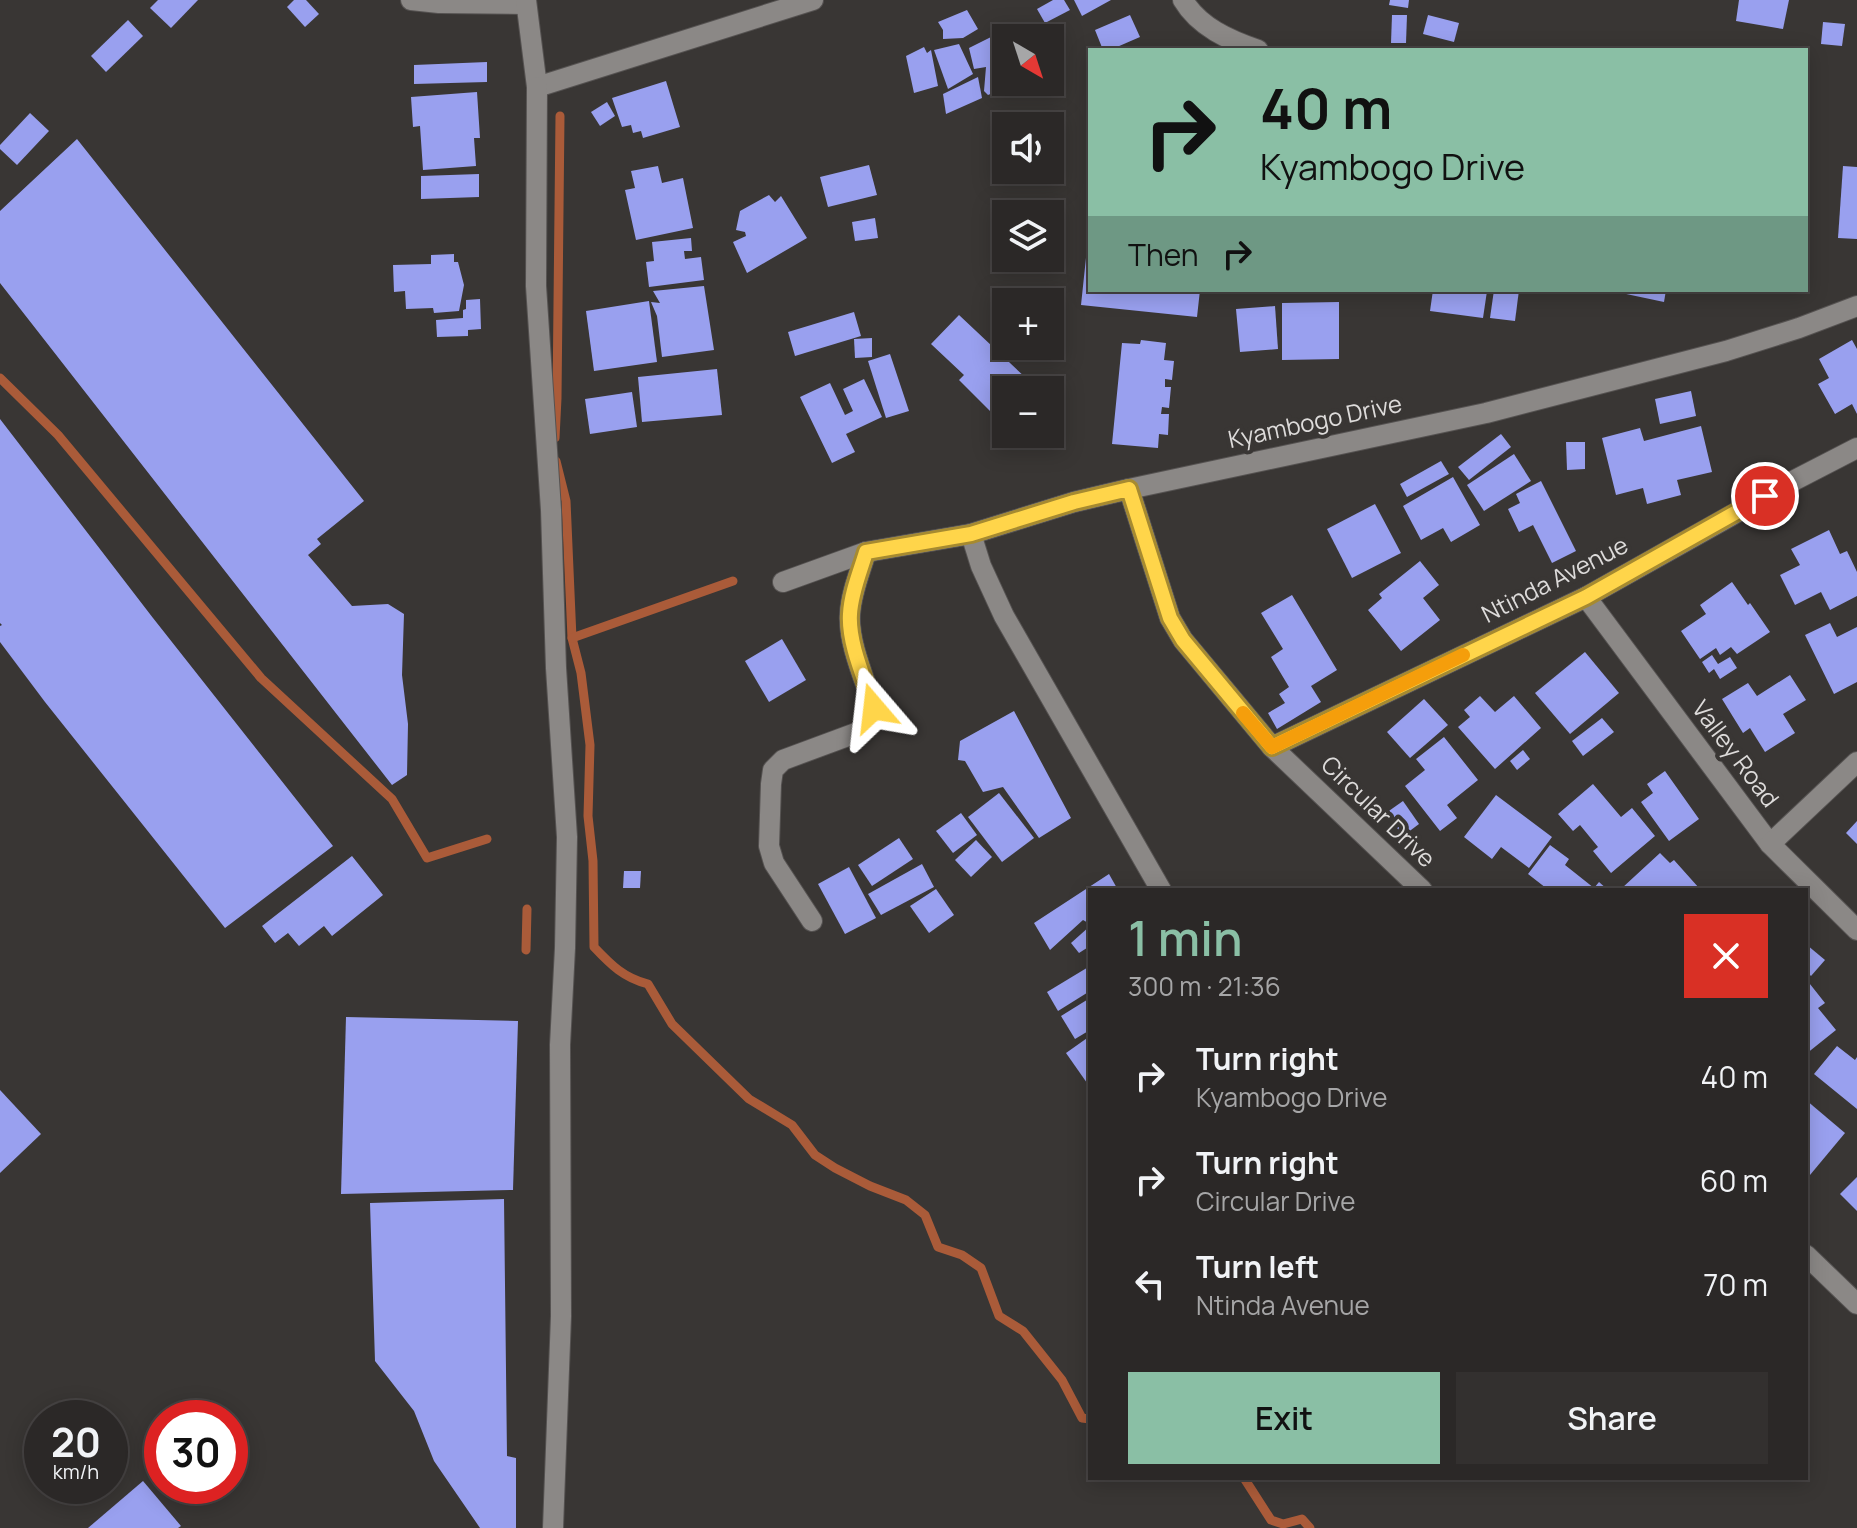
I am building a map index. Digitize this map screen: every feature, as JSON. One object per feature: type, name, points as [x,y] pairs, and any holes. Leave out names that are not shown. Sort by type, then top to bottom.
[{"type":"street","points":[[411,0],[439,3],[526,2],[537,87],[536,286],[567,837],[560,1045],[561,1316],[553,1528]]},
{"type":"street","points":[[537,87],[813,0]]},
{"type":"street","points":[[1183,0],[1198,20],[1252,48]]},
{"type":"street","name":"Kyambogo Drive","points":[[783,582],[866,552],[971,534],[1074,502],[1129,489],[1486,413],[1726,351],[1857,306]]},
{"type":"street","name":"Ntinda Avenue","points":[[1272,747],[1586,597],[1857,448]]},
{"type":"street","name":"Circular Drive","points":[[1129,489],[1170,618],[1183,640],[1272,747],[1420,888]]},
{"type":"street","points":[[971,534],[981,566],[1004,616],[1160,888]]},
{"type":"street","points":[[812,921],[774,863],[769,846],[773,770],[783,760],[864,730],[872,719],[874,708],[852,637],[849,615],[866,552]]},
{"type":"street","name":"Valley Road","points":[[1586,597],[1770,844],[1857,930]]},
{"type":"street","points":[[1770,844],[1857,762]]},
{"type":"street","points":[[1808,1257],[1857,1304]]},
{"type":"building","points":[[158,0],[198,0],[171,28],[150,8]]},
{"type":"building","points":[[294,0],[306,0],[319,14],[305,27],[287,7]]},
{"type":"building","points":[[1053,0],[1064,0],[1070,10],[1045,23],[1037,9]]},
{"type":"building","points":[[1074,0],[1111,0],[1082,16]]},
{"type":"building","points":[[1390,0],[1409,0],[1408,8],[1389,5]]},
{"type":"building","points":[[1739,0],[1789,0],[1783,29],[1736,21]]},
{"type":"building","points":[[967,10],[978,29],[963,38],[943,39],[943,30],[938,22]]},
{"type":"building","points":[[1130,15],[1140,37],[1115,48],[1102,48],[1095,30]]},
{"type":"building","points":[[1392,15],[1407,15],[1406,43],[1391,43]]},
{"type":"building","points":[[1428,15],[1459,23],[1454,42],[1423,34]]},
{"type":"building","points":[[128,20],[143,36],[106,72],[91,56]]},
{"type":"building","points":[[1823,22],[1845,24],[1842,46],[1821,44]]},
{"type":"building","points":[[992,39],[992,93],[988,95],[984,91],[986,67],[974,69],[969,48]]},
{"type":"building","points":[[959,44],[973,74],[948,89],[934,50]]},
{"type":"building","points":[[924,47],[927,53],[931,50],[938,86],[914,93],[906,56]]},
{"type":"building","points":[[487,62],[487,82],[414,84],[414,65]]},
{"type":"building","points":[[978,77],[982,98],[946,114],[943,94]]},
{"type":"building","points":[[666,81],[680,127],[643,138],[641,131],[633,133],[631,125],[622,127],[612,98]]},
{"type":"building","points":[[477,92],[480,138],[474,138],[476,166],[423,170],[420,126],[413,127],[411,97]]},
{"type":"building","points":[[607,102],[615,116],[600,126],[591,112]]},
{"type":"building","points":[[30,113],[49,131],[17,165],[0,149],[0,145]]},
{"type":"building","points":[[77,139],[364,501],[317,539],[321,544],[308,555],[352,606],[388,604],[404,614],[402,675],[408,724],[407,775],[392,785],[0,283],[0,211]]},
{"type":"building","points":[[869,165],[877,195],[828,207],[820,177]]},
{"type":"building","points":[[658,166],[662,183],[683,178],[693,228],[636,240],[625,190],[635,188],[631,171]]},
{"type":"building","points":[[1843,166],[1857,167],[1857,239],[1838,238]]},
{"type":"building","points":[[479,174],[479,197],[421,199],[421,176]]},
{"type":"building","points":[[769,195],[775,202],[781,196],[807,238],[747,273],[733,242],[746,236],[745,232],[736,230],[740,211]]},
{"type":"building","points":[[875,218],[878,238],[855,241],[852,222]]},
{"type":"building","points":[[691,238],[692,251],[684,251],[685,259],[701,257],[704,280],[649,287],[646,262],[654,261],[652,242]]},
{"type":"building","points":[[1088,239],[1088,292],[1200,292],[1197,317],[1081,305]]},
{"type":"building","points":[[454,254],[454,262],[458,262],[464,285],[459,311],[434,313],[433,308],[406,309],[405,291],[394,292],[393,265],[431,264],[431,255]]},
{"type":"building","points":[[704,286],[714,350],[662,357],[657,316],[651,302],[660,303],[653,291]]},
{"type":"building","points":[[1433,292],[1487,292],[1483,318],[1430,311]]},
{"type":"building","points":[[1494,292],[1519,292],[1515,321],[1490,318]]},
{"type":"building","points":[[1617,292],[1666,292],[1664,302]]},
{"type":"building","points":[[480,299],[481,329],[468,330],[468,336],[437,337],[436,320],[463,318],[466,300]]},
{"type":"building","points":[[649,301],[657,362],[594,371],[586,311]]},
{"type":"building","points":[[1339,302],[1339,359],[1282,360],[1282,303]]},
{"type":"building","points":[[1275,306],[1278,349],[1240,352],[1236,309]]},
{"type":"building","points":[[854,312],[861,336],[795,356],[788,332]]},
{"type":"building","points":[[959,315],[992,346],[992,360],[1007,360],[1024,376],[992,376],[992,413],[959,380],[964,375],[931,344]]},
{"type":"building","points":[[872,338],[872,357],[855,358],[854,339]]},
{"type":"building","points":[[1141,340],[1166,343],[1164,360],[1174,361],[1172,380],[1165,379],[1165,387],[1171,387],[1169,408],[1162,407],[1161,414],[1169,414],[1168,435],[1159,434],[1158,448],[1112,444],[1122,343],[1140,344]]},
{"type":"building","points":[[1852,340],[1857,349],[1857,414],[1852,404],[1835,414],[1818,384],[1829,378],[1819,359]]},
{"type":"building","points":[[890,354],[909,411],[886,418],[868,361]]},
{"type":"building","points":[[717,369],[722,415],[642,422],[638,377]]},
{"type":"building","points":[[864,379],[882,417],[846,434],[855,452],[832,463],[800,397],[830,383],[845,415],[853,411],[843,389]]},
{"type":"building","points":[[1691,391],[1696,416],[1660,424],[1655,399]]},
{"type":"building","points":[[632,392],[637,427],[590,434],[585,399]]},
{"type":"building","points":[[0,419],[333,846],[225,928],[0,642]]},
{"type":"building","points":[[1701,426],[1712,472],[1677,480],[1681,495],[1647,504],[1643,488],[1616,495],[1602,438],[1640,428],[1644,441]]},
{"type":"building","points":[[1501,434],[1511,447],[1469,480],[1458,467]]},
{"type":"building","points":[[1566,442],[1585,442],[1585,469],[1567,470]]},
{"type":"building","points":[[1514,454],[1531,481],[1484,511],[1467,485]]},
{"type":"building","points":[[1441,461],[1449,474],[1407,497],[1400,484]]},
{"type":"building","points":[[1453,477],[1480,525],[1451,542],[1443,528],[1421,540],[1403,506]]},
{"type":"building","points":[[1541,481],[1576,551],[1552,563],[1533,525],[1519,532],[1508,509],[1520,503],[1516,494]]},
{"type":"building","points":[[1375,504],[1401,553],[1352,578],[1327,529]]},
{"type":"building","points":[[1829,530],[1840,554],[1847,551],[1857,572],[1857,596],[1830,610],[1821,592],[1795,605],[1780,575],[1800,565],[1791,549]]},
{"type":"building","points":[[1420,561],[1439,585],[1423,598],[1440,620],[1401,651],[1368,610],[1382,598],[1379,594]]},
{"type":"building","points":[[1732,582],[1770,632],[1737,654],[1731,647],[1720,655],[1716,648],[1700,659],[1681,631],[1706,614],[1700,605]]},
{"type":"building","points":[[1292,595],[1337,670],[1311,686],[1321,702],[1277,729],[1268,713],[1285,703],[1279,694],[1289,687],[1271,657],[1283,649],[1261,613]]},
{"type":"building","points":[[1830,623],[1837,637],[1857,627],[1857,682],[1834,694],[1805,635]]},
{"type":"building","points":[[782,639],[806,680],[769,702],[745,661]]},
{"type":"building","points":[[1585,652],[1619,693],[1570,734],[1535,693]]},
{"type":"building","points":[[1712,655],[1718,664],[1730,657],[1737,668],[1720,679],[1714,669],[1709,673],[1702,662]]},
{"type":"building","points":[[1790,675],[1806,700],[1783,714],[1795,733],[1765,752],[1750,728],[1743,733],[1722,699],[1748,683],[1757,696]]},
{"type":"building","points":[[1480,696],[1495,712],[1514,696],[1541,728],[1495,769],[1458,727],[1470,717],[1464,710]]},
{"type":"building","points":[[1424,699],[1448,725],[1410,758],[1387,732]]},
{"type":"building","points":[[1014,711],[1071,818],[1039,838],[1003,787],[983,792],[965,761],[958,760],[960,741]]},
{"type":"building","points":[[1602,718],[1614,732],[1583,756],[1572,741]]},
{"type":"building","points":[[1444,737],[1478,780],[1447,805],[1457,818],[1440,831],[1405,786],[1425,770],[1416,759]]},
{"type":"building","points":[[1523,750],[1530,759],[1517,770],[1510,761]]},
{"type":"building","points":[[1665,771],[1699,819],[1669,841],[1641,802],[1653,793],[1647,784]]},
{"type":"building","points":[[1593,784],[1621,817],[1632,808],[1655,836],[1611,873],[1593,851],[1598,847],[1580,825],[1573,831],[1558,814]]},
{"type":"building","points":[[999,793],[1034,838],[1002,862],[968,817]]},
{"type":"building","points":[[1496,795],[1552,837],[1529,868],[1501,847],[1492,859],[1464,837]]},
{"type":"building","points":[[1403,801],[1419,824],[1403,836],[1386,813]]},
{"type":"building","points":[[961,813],[977,835],[953,853],[936,831]]},
{"type":"building","points":[[1857,821],[1857,844],[1846,833]]},
{"type":"building","points":[[899,838],[913,859],[872,886],[858,865]]},
{"type":"building","points":[[976,840],[992,857],[971,877],[955,860]]},
{"type":"building","points":[[1550,845],[1569,859],[1565,865],[1594,888],[1546,888],[1528,874]]},
{"type":"building","points":[[1660,853],[1670,863],[1674,860],[1699,888],[1622,888]]},
{"type":"building","points":[[352,856],[383,895],[332,936],[324,926],[299,946],[288,933],[275,943],[262,926]]},
{"type":"building","points":[[922,864],[934,887],[881,915],[868,894]]},
{"type":"building","points":[[849,867],[876,918],[845,934],[818,884]]},
{"type":"building","points":[[624,871],[641,871],[640,888],[623,888]]},
{"type":"building","points":[[1109,874],[1117,888],[1088,888],[1088,923],[1083,920],[1050,950],[1034,923]]},
{"type":"building","points":[[936,889],[954,915],[929,933],[910,906]]},
{"type":"building","points":[[1088,928],[1088,947],[1079,953],[1071,943]]},
{"type":"building","points":[[1808,946],[1825,960],[1811,976],[1808,973]]},
{"type":"building","points":[[1088,967],[1088,992],[1058,1011],[1047,992]]},
{"type":"building","points":[[1808,982],[1825,1003],[1818,1008],[1836,1030],[1808,1052]]},
{"type":"building","points":[[1088,999],[1088,1031],[1075,1039],[1061,1016]]},
{"type":"building","points":[[346,1017],[518,1021],[513,1190],[341,1194]]},
{"type":"building","points":[[1088,1037],[1087,1083],[1066,1053]]},
{"type":"building","points":[[1837,1046],[1855,1060],[1857,1057],[1857,1109],[1814,1074]]},
{"type":"building","points":[[0,1090],[41,1134],[0,1173]]},
{"type":"building","points":[[1808,1102],[1845,1133],[1810,1175],[1808,1174]]},
{"type":"building","points":[[1857,1177],[1857,1211],[1840,1194]]},
{"type":"building","points":[[504,1199],[507,1456],[516,1458],[516,1528],[480,1528],[434,1461],[414,1411],[375,1361],[370,1203]]},
{"type":"building","points":[[143,1481],[144,1504],[162,1504],[181,1526],[88,1528],[116,1504],[128,1504],[128,1494]]},
{"type":"waterway","points":[[555,438],[560,116]]},
{"type":"waterway","points":[[0,378],[58,435],[261,678],[392,799],[427,858],[487,839]]},
{"type":"waterway","points":[[556,461],[566,501],[572,638],[581,673],[590,745],[588,816],[593,861],[594,947],[618,970],[648,984],[672,1024],[749,1099],[792,1125],[815,1155],[870,1186],[906,1200],[925,1215],[938,1247],[962,1255],[981,1268],[999,1316],[1023,1331],[1062,1380],[1082,1418],[1088,1419]]},
{"type":"waterway","points":[[572,638],[733,581]]},
{"type":"waterway","points":[[526,950],[527,909]]},
{"type":"waterway","points":[[1245,1480],[1271,1520],[1283,1524],[1302,1519],[1310,1528]]},
{"type":"slow traffic","points":[[1243,713],[1272,747],[1463,655]]},
{"type":"route","points":[[874,708],[852,637],[849,615],[866,552],[971,534],[1074,502],[1129,489],[1170,618],[1183,640],[1272,747],[1586,597],[1765,496]]}]
